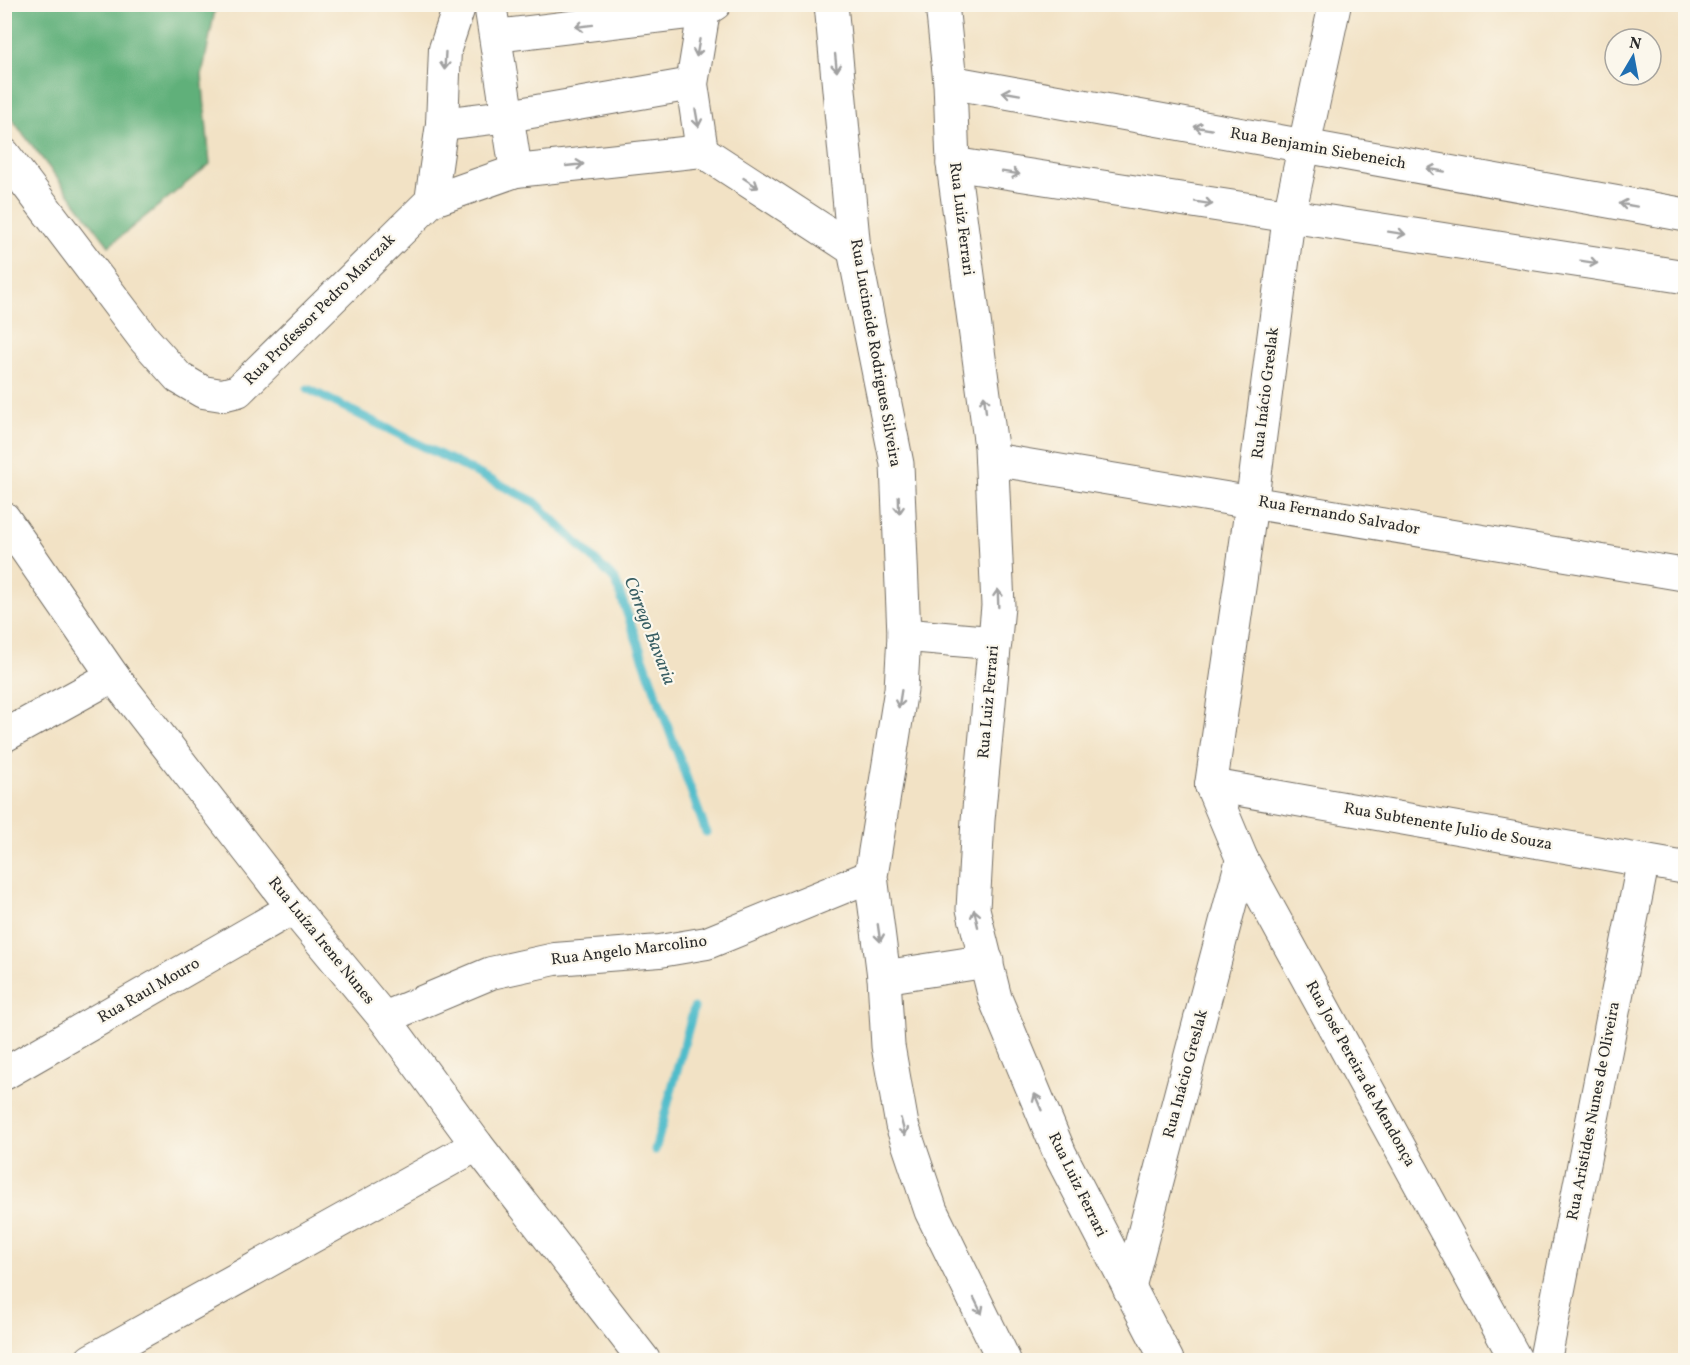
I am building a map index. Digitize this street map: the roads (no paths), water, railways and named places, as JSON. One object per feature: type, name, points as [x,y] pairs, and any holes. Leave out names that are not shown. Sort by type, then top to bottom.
[{"type":"street","points":[[460,4],[446,49],[442,124],[431,201],[516,171],[702,151],[854,250]]},
{"type":"street","points":[[490,4],[516,171]]},
{"type":"street","name":"Rua Lucineide Rodrigues Silveira","points":[[831,4],[854,250],[897,465],[904,635],[902,689],[871,876],[884,977],[888,1046],[902,1125],[931,1211],[1005,1360]]},
{"type":"street","name":"Rua Luiz Ferrari","points":[[942,4],[950,82],[953,164],[991,459],[998,606],[978,820],[973,909],[995,998],[1060,1154],[1167,1360]]},
{"type":"street","name":"Rua Inácio Greslak","points":[[1211,785],[1252,501],[1289,216],[1335,4]]},
{"type":"street","points":[[496,36],[710,8],[692,84],[702,151]]},
{"type":"street","name":"Rua Benjamin Siebeneich","points":[[950,82],[1686,215]]},
{"type":"street","points":[[442,124],[508,116],[692,84]]},
{"type":"street","name":"Rua Professor Pedro Marczak","points":[[4,154],[146,340],[179,378],[203,392],[222,395],[238,391],[431,201]]},
{"type":"street","points":[[953,164],[1686,277]]},
{"type":"street","name":"Rua Fernando Salvador","points":[[991,459],[1686,575]]},
{"type":"street","name":"Rua Luíza Irene Nunes","points":[[4,518],[113,676],[293,908],[384,1018],[477,1145],[644,1360]]},
{"type":"street","points":[[904,635],[994,643]]},
{"type":"street","points":[[4,736],[113,676]]},
{"type":"street","name":"Rua José Pereira de Mendonça","points":[[1211,785],[1242,859],[1516,1360]]},
{"type":"street","name":"Rua Subtenente Julio de Souza","points":[[1211,785],[1686,868]]},
{"type":"street","name":"Rua Inácio Greslak","points":[[1129,1289],[1242,859]]},
{"type":"street","name":"Rua Aristides Nunes de Oliveira","points":[[1545,1360],[1643,861]]},
{"type":"street","name":"Rua Angelo Marcolino","points":[[384,1018],[491,973],[555,959],[660,951],[707,944],[871,876]]},
{"type":"street","name":"Rua Raul Mouro","points":[[4,1074],[293,908]]},
{"type":"street","points":[[884,977],[987,961]]},
{"type":"street","points":[[91,1360],[477,1145]]},
{"type":"waterway","name":"Córrego Bavaria","points":[[308,389],[535,502],[615,580],[706,832]]},
{"type":"waterway","name":"Córrego Bavaria","points":[[655,1150],[694,1008]]}]
